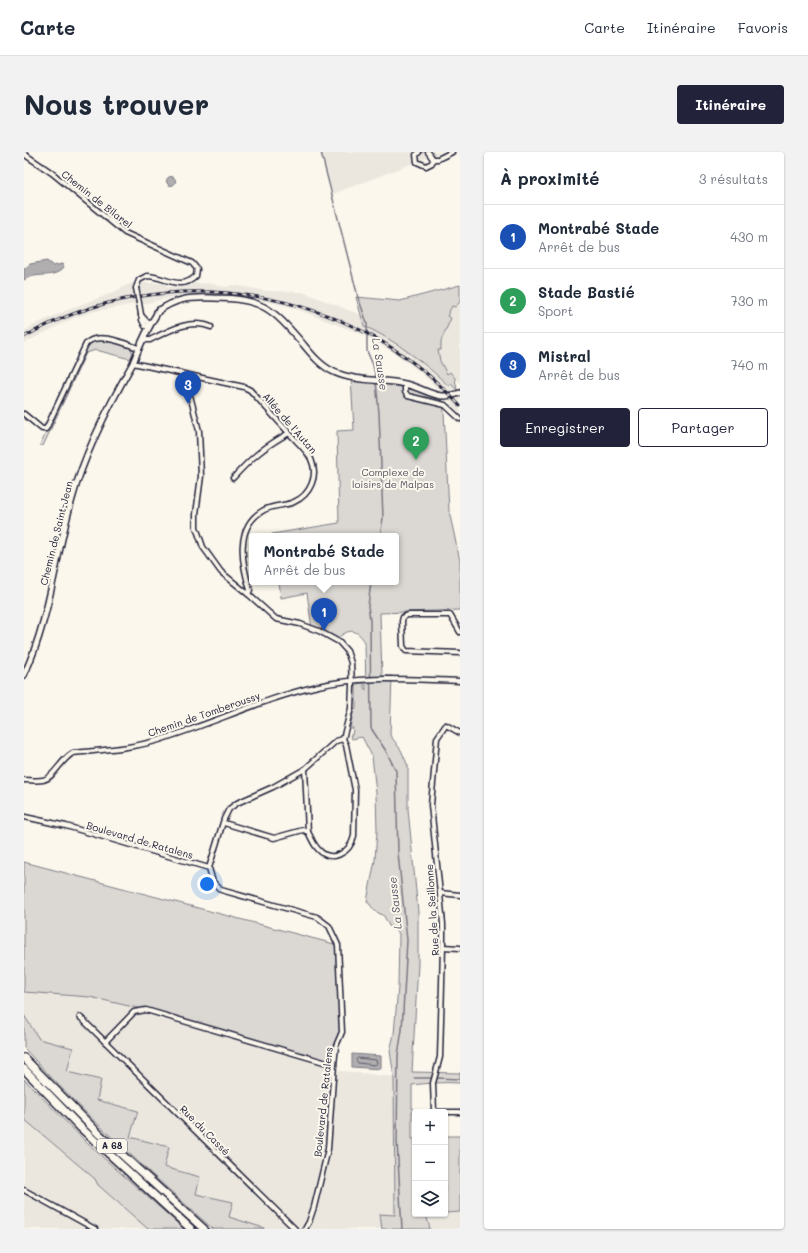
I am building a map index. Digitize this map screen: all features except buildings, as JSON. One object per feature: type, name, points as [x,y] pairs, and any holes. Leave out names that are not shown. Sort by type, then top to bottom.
[{"type":"highway","name":"A 68","points":[[24,1058],[99,1134],[204,1229]]},
{"type":"highway","name":"A 68","points":[[24,1069],[81,1128],[191,1229]]},
{"type":"street","points":[[419,152],[416,155],[418,164],[426,166],[432,163],[433,159]]},
{"type":"street","points":[[428,152],[433,159]]},
{"type":"street","points":[[433,159],[438,159],[452,152]]},
{"type":"street","name":"Chemin de Bilarel","points":[[24,154],[52,173],[125,232],[192,263],[197,269],[196,276],[186,282],[174,283],[147,276],[139,280],[136,288],[141,314],[149,325]]},
{"type":"street","points":[[211,327],[203,324],[181,326],[150,340],[145,338],[149,325],[159,310],[174,301],[190,298],[218,298],[252,301],[268,309],[316,359],[328,368],[344,376],[404,384],[438,397],[458,394]]},
{"type":"street","points":[[24,414],[42,429],[46,429],[83,351],[91,339],[98,338],[138,348]]},
{"type":"street","name":"Chemin de Saint-Jean","points":[[24,675],[38,638],[72,499],[83,466],[133,363],[138,348],[145,338]]},
{"type":"street","name":"Allée de l'Autan","points":[[133,363],[244,386],[250,390],[311,459],[314,478],[304,497],[293,503],[266,509],[248,527],[243,542],[242,558],[250,590],[248,594]]},
{"type":"street","points":[[185,375],[199,430],[202,458],[196,514],[199,536],[203,547],[221,572],[276,619],[305,626],[339,642],[350,656],[352,680],[351,708],[343,739],[346,745],[355,790],[354,828],[352,843],[349,848],[340,854],[330,856],[318,848],[308,832],[305,768]]},
{"type":"street","points":[[404,384],[405,392],[408,396],[445,405],[460,419]]},
{"type":"street","points":[[233,478],[252,457],[265,447],[289,433]]},
{"type":"street","points":[[460,632],[452,617],[446,614],[408,615],[403,617],[402,621],[403,646],[406,651],[460,652]]},
{"type":"street","name":"Chemin de Tomberoussy","points":[[24,780],[45,780],[53,774],[67,756],[72,753],[148,743],[290,693],[328,684],[352,680],[460,681]]},
{"type":"street","name":"Rue de la Seillonne","points":[[434,1109],[433,1083],[440,1057],[443,998],[443,947],[440,893],[431,806],[437,738],[446,725],[460,733]]},
{"type":"street","points":[[209,868],[224,824],[226,813],[232,806],[273,787],[305,768],[336,742],[343,739]]},
{"type":"street","name":"Boulevard de Ratalens","points":[[25,817],[66,826],[209,868],[213,882],[221,890],[312,915],[324,922],[332,932],[338,945],[339,997],[342,1032],[336,1046],[328,1149],[314,1207],[305,1229]]},
{"type":"street","points":[[224,824],[274,838],[285,836],[300,830],[308,832]]},
{"type":"street","points":[[440,893],[460,895]]},
{"type":"street","points":[[443,947],[460,948]]},
{"type":"street","points":[[105,1042],[134,1012],[141,1010],[334,1065]]},
{"type":"street","name":"Rue du Cassé","points":[[80,1017],[295,1229]]},
{"type":"street","points":[[448,1112],[460,1112]]},
{"type":"street","points":[[24,1190],[95,1229]]},
{"type":"shaded area","points":[[322,152],[442,152],[333,194]]},
{"type":"shaded area","points":[[134,282],[134,291],[139,290],[141,283],[163,283],[168,287],[190,285],[195,283],[215,284],[217,286],[229,287],[230,285],[240,286],[267,291],[303,292],[361,315],[364,326],[387,337],[410,353],[449,386],[451,384],[457,391],[442,393],[421,373],[393,352],[361,334],[288,306],[241,296],[213,294],[178,296],[143,304],[142,297],[136,298],[136,304],[92,312],[74,318],[24,343],[24,331],[36,324],[74,307],[107,295]]},
{"type":"shaded area","points":[[460,302],[460,383],[450,372],[447,374],[440,361],[437,350],[440,350],[441,341],[450,319],[447,317],[452,306],[455,307]]},
{"type":"shaded area","points":[[460,398],[460,414],[452,406],[450,400]]},
{"type":"shaded area","points":[[24,992],[90,997],[146,1010],[334,1065],[334,1070],[394,1077],[395,1215],[381,1215],[382,1229],[264,1229],[229,1217],[233,1202],[196,1194],[200,1177],[164,1167],[169,1147],[130,1137],[97,1100],[67,1072],[73,1048],[39,1039],[24,1015]]},
{"type":"shaded area","points":[[24,1119],[95,1179],[98,1185],[148,1229],[24,1229]]},
{"type":"shaded area","points":[[460,1212],[460,1229],[430,1229],[427,1217],[448,1217],[448,1213]]},
{"type":"green space","points":[[460,285],[460,302],[455,307],[452,306],[447,316],[451,318],[441,341],[441,350],[438,350],[440,361],[447,374],[450,372],[455,378],[457,390],[451,384],[449,386],[399,345],[364,326],[356,297],[400,301]]},
{"type":"green space","points":[[98,339],[130,347],[133,353],[130,359],[96,350],[86,353],[43,446],[40,445],[89,343]]},
{"type":"green space","name":"Complexe de loisirs de Malpas","points":[[351,377],[395,382],[442,397],[449,511],[460,561],[460,610],[380,613],[382,676],[392,676],[390,735],[401,750],[408,766],[408,809],[418,912],[418,964],[412,1072],[460,1073],[460,1083],[412,1085],[412,1217],[427,1217],[430,1229],[382,1229],[380,1214],[395,1215],[394,1077],[390,1051],[394,1034],[398,987],[399,933],[389,926],[384,916],[375,911],[367,901],[375,860],[377,831],[376,793],[372,756],[362,737],[352,739],[350,735],[352,735],[353,728],[350,728],[354,709],[356,708],[356,686],[359,683],[364,683],[364,688],[366,690],[365,642],[362,637],[351,631],[340,636],[336,640],[312,629],[307,593],[281,598],[279,585],[399,585],[399,533],[278,533],[339,523],[337,431],[354,430]]},
{"type":"green space","points":[[24,862],[338,945],[342,1032],[336,1046],[334,1065],[146,1010],[90,997],[24,992]]},
{"type":"green space","points":[[24,1015],[39,1039],[73,1048],[67,1072],[101,1080],[97,1100],[138,1111],[130,1137],[169,1147],[164,1167],[200,1177],[196,1194],[233,1202],[229,1217],[264,1229],[213,1229],[92,1119],[24,1048]]},
{"type":"green space","points":[[24,1079],[89,1145],[184,1229],[148,1229],[98,1185],[95,1179],[24,1119]]},
{"type":"green space","points":[[448,1136],[460,1136],[460,1212],[448,1213]]},
{"type":"water","points":[[169,177],[173,177],[175,181],[173,185],[169,185],[167,183],[167,179]]},
{"type":"water","points":[[47,261],[53,266],[62,264],[64,267],[55,273],[29,277],[24,280],[24,269],[30,264]]},
{"type":"water","points":[[352,1054],[381,1056],[381,1069],[352,1067]]},
{"type":"waterway","name":"La Sausse","points":[[321,152],[358,297],[367,323],[367,351],[373,365],[376,379]]},
{"type":"waterway","name":"La Sausse","points":[[376,382],[379,413],[383,518],[380,533]]},
{"type":"waterway","name":"La Sausse","points":[[371,585],[368,606],[370,620],[371,728],[386,751],[396,771],[398,853],[407,940],[402,1030],[398,1055],[397,1142],[402,1229]]},
{"type":"waterway","points":[[414,1078],[432,1078]]},
{"type":"waterway","points":[[436,1078],[460,1079]]},
{"type":"railway","points":[[24,337],[78,312],[136,297],[195,292],[254,296],[312,310],[366,333],[416,365],[460,406]]},
{"type":"place","name":"Mistral","points":[[188,404]]},
{"type":"place","name":"Stade Bastié","points":[[416,460]]},
{"type":"place","name":"Montrabé Stade","points":[[324,631]]}]
